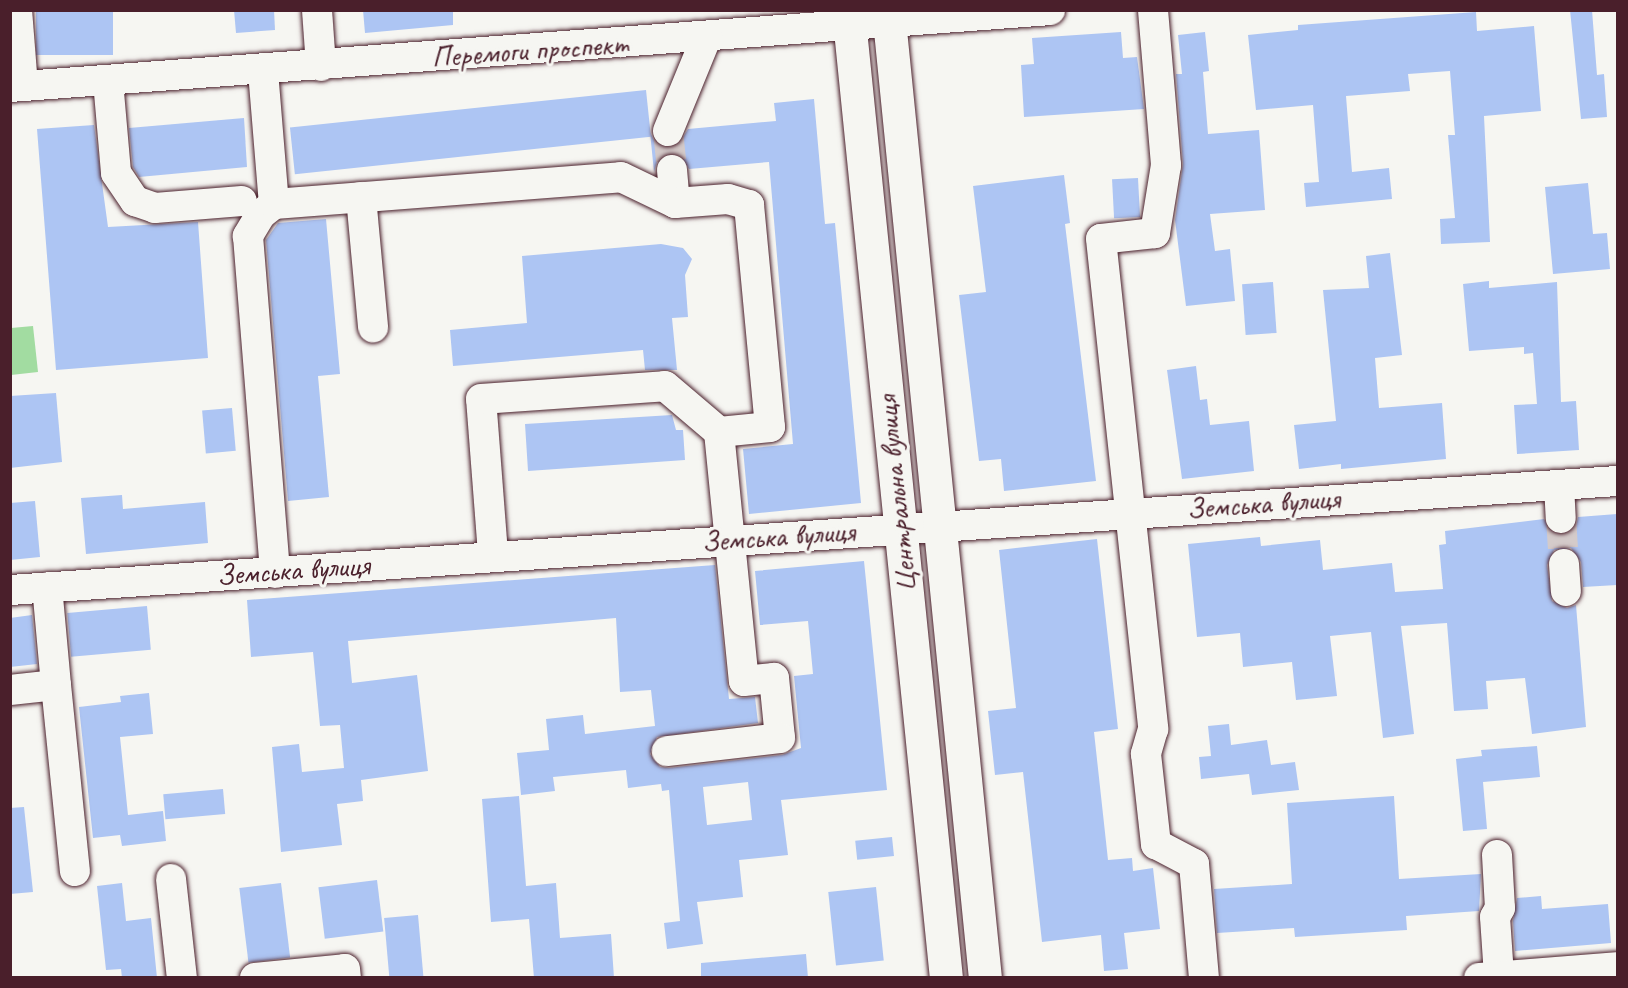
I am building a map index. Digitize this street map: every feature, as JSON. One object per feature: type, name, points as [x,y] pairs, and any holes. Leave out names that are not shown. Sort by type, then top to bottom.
[{"type":"main road","name":"Центральна вулиця","points":[[888,16],[985,978]]},
{"type":"main road","name":"Центральна вулиця","points":[[848,18],[946,978]]},
{"type":"street","points":[[16,10],[17,86]]},
{"type":"street","points":[[317,10],[321,66]]},
{"type":"street","name":"Перемоги проспект","points":[[17,86],[264,71],[707,36],[848,18],[1050,10]]},
{"type":"street","points":[[1153,10],[1166,165],[1155,233],[1101,239],[1153,729],[1146,754],[1156,844],[1194,864],[1204,978]]},
{"type":"street","points":[[668,130],[707,36]]},
{"type":"street","points":[[264,71],[274,204]]},
{"type":"street","points":[[108,81],[116,173],[135,201],[155,208],[242,201]]},
{"type":"street","points":[[672,171],[675,203]]},
{"type":"street","points":[[275,573],[248,236],[261,213],[274,204],[621,177],[675,203],[728,199],[748,205],[770,427],[719,432]]},
{"type":"street","points":[[361,197],[373,327]]},
{"type":"street","points":[[493,554],[481,399],[665,386],[719,432],[744,681],[774,678],[780,738],[667,751]]},
{"type":"street","name":"Земська вулиця","points":[[10,590],[275,573],[493,554],[1617,481]]},
{"type":"street","points":[[1559,485],[1561,518]]},
{"type":"street","points":[[47,587],[75,872]]},
{"type":"street","points":[[10,690],[56,685]]},
{"type":"street","points":[[1497,855],[1500,908],[1495,917],[1489,977],[1617,967]]},
{"type":"street","points":[[171,879],[182,978]]},
{"type":"street","points":[[255,978],[345,969],[346,978]]},
{"type":"green space","points":[[33,326],[38,372],[11,375],[11,328]]},
{"type":"building","points":[[36,10],[113,10],[113,55],[36,55]]},
{"type":"building","points":[[234,10],[274,10],[275,30],[236,33]]},
{"type":"building","points":[[363,10],[453,10],[453,25],[365,33]]},
{"type":"building","points":[[1570,10],[1592,10],[1597,75],[1604,74],[1607,117],[1581,119]]},
{"type":"building","points":[[1476,12],[1477,31],[1534,26],[1541,111],[1484,116],[1490,242],[1441,244],[1440,219],[1455,218],[1448,135],[1455,135],[1450,71],[1408,74],[1410,91],[1346,96],[1352,172],[1389,168],[1392,199],[1306,207],[1304,183],[1319,182],[1313,105],[1256,110],[1248,35],[1298,30],[1298,25]]},
{"type":"building","points":[[1121,32],[1123,58],[1137,57],[1144,109],[1024,117],[1021,65],[1034,64],[1032,38]]},
{"type":"building","points":[[1205,32],[1209,71],[1203,72],[1208,134],[1259,130],[1265,210],[1210,214],[1215,251],[1230,249],[1235,301],[1186,306],[1175,220],[1183,164],[1176,74],[1182,74],[1178,35]]},
{"type":"building","points":[[646,90],[651,137],[295,174],[290,127]]},
{"type":"building","points":[[814,99],[825,224],[835,223],[861,503],[749,514],[743,449],[793,444],[769,162],[689,169],[680,155],[670,153],[657,162],[654,172],[650,132],[655,142],[671,148],[679,144],[688,129],[776,121],[774,103]]},
{"type":"building","points":[[244,118],[247,167],[139,177],[133,167],[129,128]]},
{"type":"building","points":[[94,125],[108,227],[198,222],[208,358],[56,370],[37,129]]},
{"type":"building","points":[[1064,175],[1070,223],[1065,224],[1096,481],[1004,491],[1001,459],[979,461],[959,295],[986,292],[973,186]]},
{"type":"building","points":[[1138,178],[1140,217],[1114,218],[1112,179]]},
{"type":"building","points":[[1588,183],[1593,234],[1607,233],[1610,269],[1553,274],[1545,187]]},
{"type":"building","points":[[326,219],[340,374],[318,376],[329,497],[288,501],[266,240],[278,223]]},
{"type":"building","points":[[661,244],[683,248],[692,259],[685,275],[688,317],[672,318],[677,370],[645,370],[643,350],[453,366],[450,330],[527,323],[522,256]]},
{"type":"building","points":[[1390,253],[1402,355],[1375,358],[1379,408],[1442,403],[1446,459],[1341,469],[1341,464],[1299,469],[1294,425],[1336,421],[1323,290],[1369,288],[1366,256]]},
{"type":"building","points":[[1489,281],[1489,288],[1557,282],[1561,402],[1576,401],[1579,450],[1517,454],[1514,405],[1537,404],[1533,353],[1524,354],[1524,347],[1469,351],[1463,284]]},
{"type":"building","points":[[1273,282],[1277,333],[1246,335],[1242,284]]},
{"type":"building","points":[[1196,366],[1200,400],[1207,399],[1210,425],[1249,421],[1254,471],[1182,479],[1167,370]]},
{"type":"building","points":[[56,393],[62,462],[10,468],[10,396]]},
{"type":"building","points":[[232,408],[236,451],[206,453],[202,411]]},
{"type":"building","points":[[672,415],[676,430],[683,430],[685,460],[528,471],[525,424]]},
{"type":"building","points":[[122,495],[123,509],[205,502],[208,543],[86,554],[81,498]]},
{"type":"building","points":[[35,501],[40,557],[10,560],[10,503]]},
{"type":"building","points":[[1617,514],[1617,585],[1583,587],[1581,562],[1571,548],[1554,550],[1547,565],[1552,601],[1567,608],[1576,605],[1586,727],[1532,734],[1525,678],[1486,681],[1488,709],[1454,711],[1447,623],[1401,626],[1414,734],[1383,738],[1371,632],[1330,636],[1337,696],[1296,700],[1292,662],[1243,667],[1240,633],[1197,637],[1188,544],[1260,537],[1261,546],[1320,540],[1323,570],[1392,563],[1395,592],[1443,589],[1439,545],[1446,544],[1445,531],[1544,519],[1553,533],[1563,535],[1576,526],[1578,517]]},
{"type":"building","points":[[1097,539],[1118,729],[1094,732],[1108,860],[1132,858],[1133,871],[1153,868],[1160,929],[1124,933],[1128,969],[1104,971],[1101,935],[1042,942],[1023,772],[995,775],[988,711],[1016,708],[999,550]]},
{"type":"building","points":[[864,561],[887,790],[781,800],[788,855],[739,860],[743,897],[697,902],[703,944],[667,949],[664,923],[680,921],[669,790],[662,791],[661,784],[628,788],[626,770],[553,777],[555,791],[521,795],[517,753],[549,750],[546,719],[583,715],[585,734],[655,726],[651,690],[620,692],[616,618],[348,641],[352,683],[417,675],[428,771],[361,780],[363,801],[337,804],[342,845],[281,852],[272,747],[299,744],[302,772],[344,768],[340,725],[320,726],[313,652],[251,657],[247,600],[715,565],[729,699],[755,697],[758,723],[657,737],[650,754],[660,767],[669,768],[782,755],[801,748],[794,676],[813,674],[808,621],[760,625],[755,571]],"holes":[[[748,782],[752,820],[707,825],[703,787]]]},
{"type":"building","points":[[147,606],[151,650],[71,657],[67,613]]},
{"type":"building","points":[[32,615],[37,664],[10,667],[10,618]]},
{"type":"building","points":[[149,693],[153,734],[120,737],[128,815],[163,811],[166,841],[122,846],[120,835],[93,838],[79,707],[121,702],[120,696]]},
{"type":"building","points":[[1229,724],[1231,745],[1267,740],[1271,765],[1295,762],[1299,790],[1252,795],[1249,774],[1201,779],[1199,757],[1211,756],[1208,726]]},
{"type":"building","points":[[1537,746],[1540,777],[1483,782],[1487,829],[1463,831],[1456,759],[1482,756],[1481,750]]},
{"type":"building","points":[[223,789],[225,814],[165,819],[163,794]]},
{"type":"building","points":[[519,796],[526,886],[556,883],[560,938],[611,934],[614,978],[534,978],[529,919],[491,922],[482,799]]},
{"type":"building","points":[[1394,796],[1399,879],[1481,874],[1479,911],[1406,916],[1407,930],[1295,937],[1294,928],[1217,933],[1214,889],[1292,884],[1287,803]]},
{"type":"building","points":[[24,807],[33,892],[10,894],[10,808]]},
{"type":"building","points":[[892,837],[894,856],[857,860],[855,841]]},
{"type":"building","points":[[377,880],[383,932],[325,939],[318,887]]},
{"type":"building","points":[[122,883],[126,921],[151,918],[157,978],[122,978],[121,969],[106,970],[97,886]]},
{"type":"building","points":[[281,883],[290,957],[248,963],[239,888]]},
{"type":"building","points":[[876,887],[884,961],[836,966],[828,892]]},
{"type":"building","points":[[1541,896],[1542,909],[1608,904],[1611,943],[1515,951],[1513,921],[1517,898]]},
{"type":"building","points":[[418,915],[423,978],[389,978],[384,918]]},
{"type":"building","points":[[806,954],[808,978],[701,978],[701,963]]},
{"type":"tunnel","points":[[668,131],[672,170]]},
{"type":"tunnel","points":[[1561,518],[1564,564]]}]
